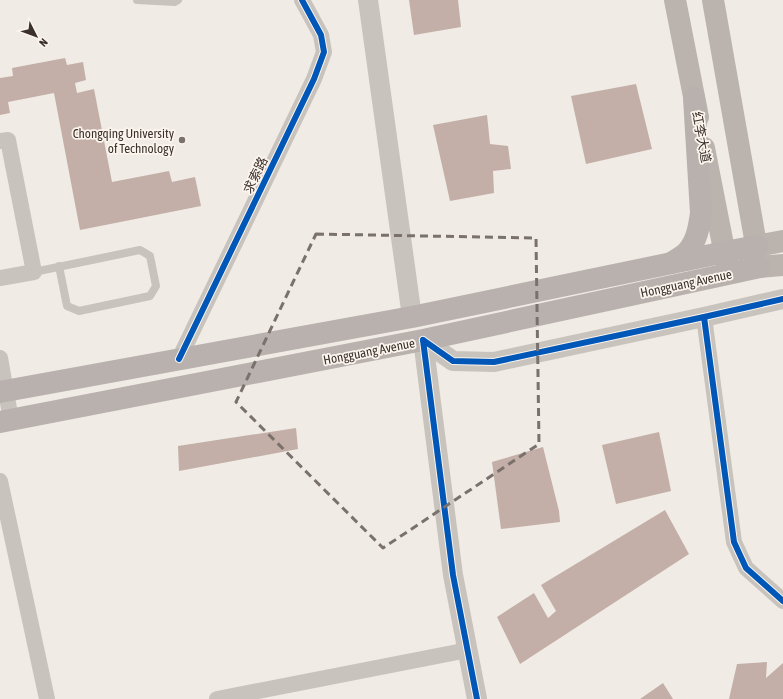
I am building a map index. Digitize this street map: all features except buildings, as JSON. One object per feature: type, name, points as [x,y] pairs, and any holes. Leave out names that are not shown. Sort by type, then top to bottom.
[{"type":"main road","name":"红李大道","points":[[675,0],[729,274]]},
{"type":"main road","points":[[713,0],[759,257]]},
{"type":"main road","points":[[671,263],[687,252],[694,241],[699,228],[701,213],[694,98]]},
{"type":"main road","points":[[759,257],[783,241]]},
{"type":"main road","name":"Hongguang Avenue","points":[[3,391],[412,317],[725,252],[759,257]]},
{"type":"main road","name":"Hongguang Avenue","points":[[6,421],[424,340],[729,274],[759,257]]},
{"type":"main road","points":[[759,257],[783,265]]},
{"type":"street","name":"求索路","points":[[179,359],[311,86],[324,52],[321,35],[302,0]]},
{"type":"street","points":[[368,0],[412,317]]},
{"type":"street","points":[[670,0],[679,25]]},
{"type":"street","points":[[0,141],[8,140],[34,272],[0,278]]},
{"type":"street","points":[[424,340],[453,361],[494,362],[783,299]]},
{"type":"street","points":[[704,317],[734,542],[746,568],[783,601]]},
{"type":"street","points":[[424,340],[453,575],[477,699]]},
{"type":"street","points":[[0,358],[6,421]]},
{"type":"street","points":[[0,481],[47,699]]},
{"type":"street","points":[[217,699],[468,650]]},
{"type":"lane","points":[[137,0],[175,2],[178,0]]},
{"type":"lane","points":[[34,272],[59,266],[140,250],[150,256],[156,286],[150,296],[79,311],[67,306],[59,266]]},
{"type":"highlighted area","points":[[316,234],[536,238],[539,444],[383,548],[236,402]]},
{"type":"cycle path","points":[[179,359],[314,79],[324,52],[321,35],[302,0]]},
{"type":"cycle path","points":[[423,340],[453,361],[494,362],[783,299]]},
{"type":"cycle path","points":[[704,317],[734,542],[746,568],[783,601]]},
{"type":"cycle path","points":[[423,340],[453,575],[477,699]]},
{"type":"place","name":"Chongqing University of Technology","points":[[182,140]]}]
